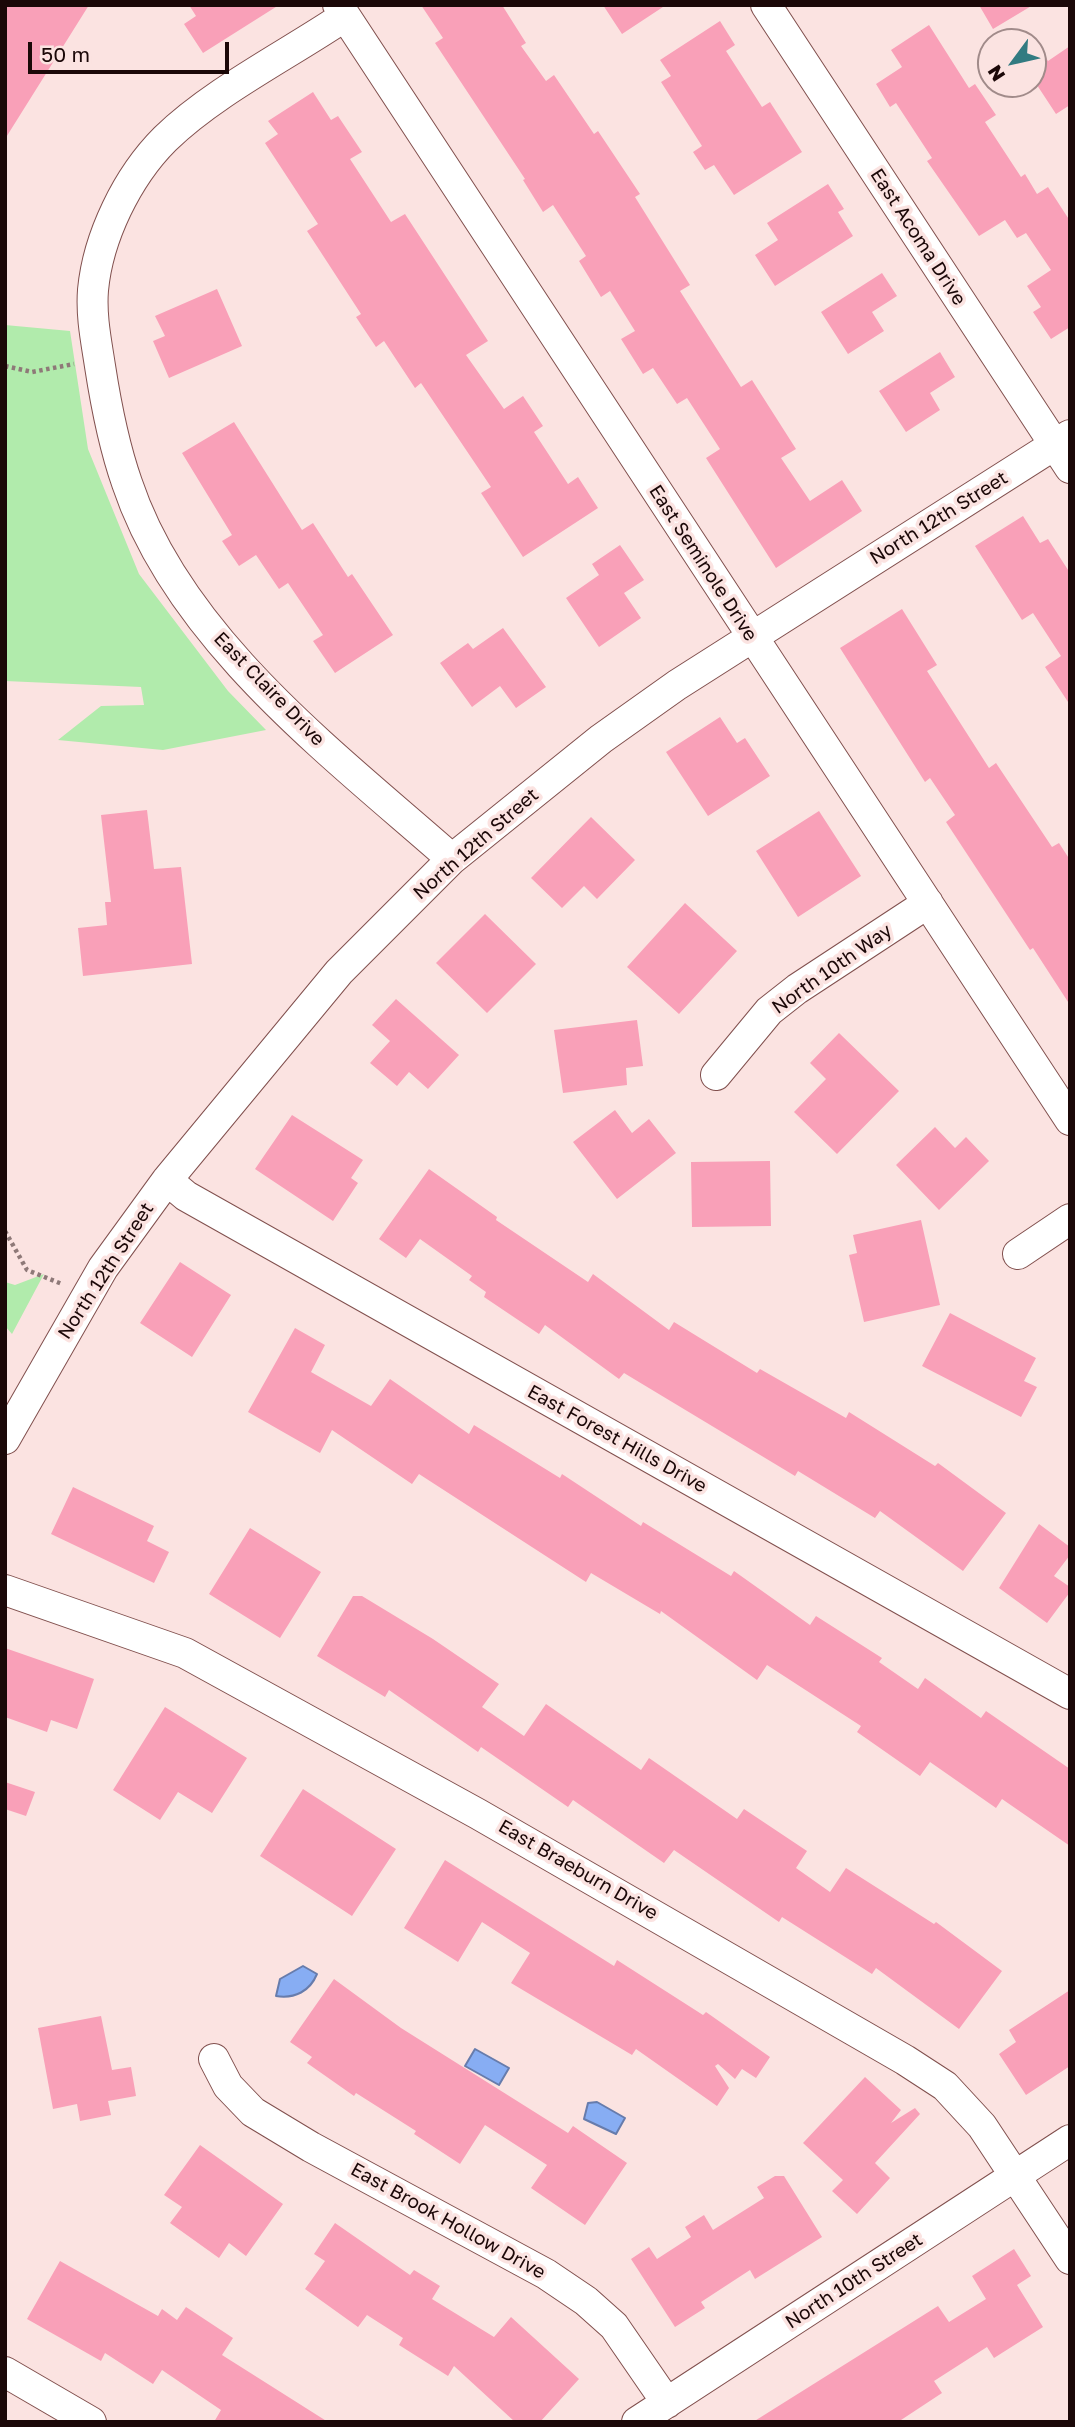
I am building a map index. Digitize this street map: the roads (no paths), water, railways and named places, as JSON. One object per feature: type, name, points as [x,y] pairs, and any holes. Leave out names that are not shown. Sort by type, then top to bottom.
[{"type":"street","name":"East Acoma Drive","points":[[766,5],[1065,449]]},
{"type":"street","name":"East Claire Drive","points":[[342,11],[164,140],[127,190],[107,231],[93,288],[93,330],[106,402],[127,483],[145,527],[179,587],[224,647],[304,728],[452,859]]},
{"type":"street","name":"East Seminole Drive","points":[[342,11],[1070,1120]]},
{"type":"street","name":"North 12th Street","points":[[5,1439],[103,1268],[167,1180],[339,972],[452,859],[601,739],[751,637],[1065,449]]},
{"type":"street","name":"North 10th Way","points":[[716,1075],[769,1011],[797,989],[928,903]]},
{"type":"street","name":"East Forest Hills Drive","points":[[167,1180],[186,1196],[1070,1694]]},
{"type":"street","points":[[1017,1254],[1070,1219]]},
{"type":"street","name":"East Braeburn Drive","points":[[5,1590],[185,1653],[740,1962],[945,2086],[982,2126],[1070,2259]]},
{"type":"street","name":"East Brook Hollow Drive","points":[[214,2059],[228,2085],[253,2112],[311,2147],[546,2274],[586,2301],[614,2326],[667,2403]]},
{"type":"street","name":"North 10th Street","points":[[637,2422],[1070,2140]]},
{"type":"street","points":[[5,2372],[91,2422]]},
{"type":"water","points":[[303,1966],[317,1974],[310,1985],[295,1995],[276,1996],[280,1979]]},
{"type":"water","points":[[475,2049],[509,2068],[499,2085],[465,2066]]},
{"type":"water","points":[[597,2102],[625,2118],[616,2134],[584,2119],[588,2103]]}]
